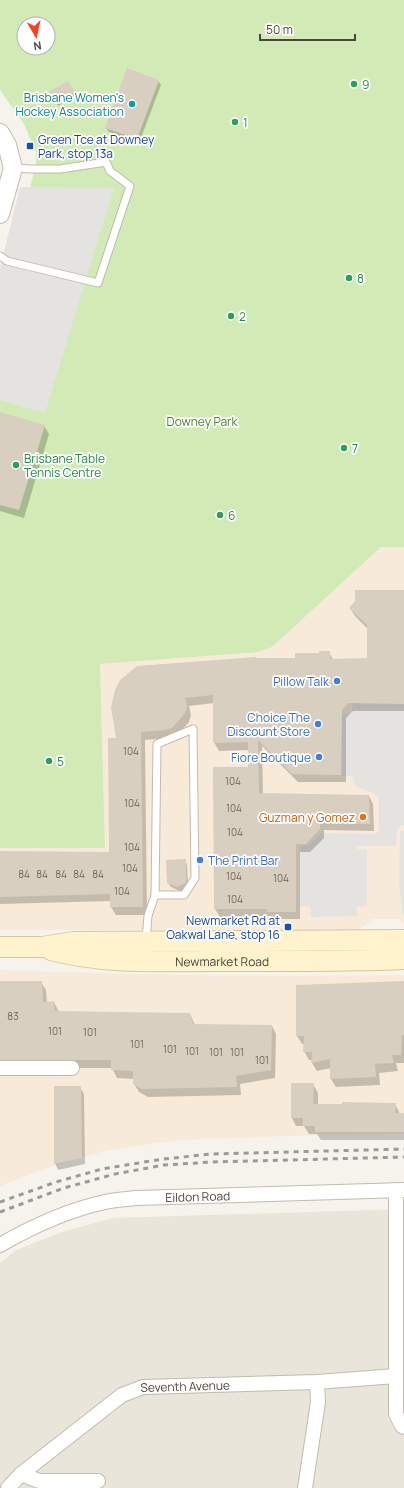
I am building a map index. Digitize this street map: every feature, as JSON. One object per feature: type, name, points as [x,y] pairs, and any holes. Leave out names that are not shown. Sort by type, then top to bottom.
[{"type":"main road","name":"Newmarket Road","points":[[146,951],[404,940]]},
{"type":"main road","name":"Newmarket Road","points":[[0,948],[42,947],[74,942],[146,951],[284,962],[404,960]]},
{"type":"street","points":[[0,132],[7,145],[13,168],[0,214]]},
{"type":"street","points":[[0,1068],[72,1068]]},
{"type":"street","points":[[400,1190],[396,1414],[404,1427]]},
{"type":"street","name":"Eildon Road","points":[[0,1244],[26,1230],[79,1209],[106,1202],[136,1198],[400,1190]]},
{"type":"street","name":"Seventh Avenue","points":[[8,1488],[21,1474],[122,1394],[143,1387],[317,1382],[396,1376]]},
{"type":"street","points":[[305,1488],[318,1402],[317,1382]]},
{"type":"street","points":[[21,1474],[39,1481],[98,1482]]},
{"type":"lane","points":[[0,256],[7,261],[98,283],[130,186],[110,171],[106,162],[60,169],[13,168]]},
{"type":"lane","points":[[146,951],[148,916],[155,896],[157,744],[193,729],[194,878],[184,894],[155,896]]},
{"type":"shaded area","points":[[20,187],[114,188],[45,413],[0,400],[0,268]]},
{"type":"shaded area","points":[[381,547],[404,547],[404,926],[400,919],[372,919],[365,926],[356,930],[0,930],[0,848],[105,848],[100,664],[258,652],[272,647]]},
{"type":"shaded area","points":[[352,703],[404,704],[404,825],[399,827],[397,832],[396,846],[357,847],[357,849],[367,850],[367,906],[357,907],[357,916],[311,917],[311,908],[308,906],[300,906],[300,846],[309,845],[321,833],[376,834],[379,830],[379,798],[372,792],[356,786],[352,776],[342,776],[342,714],[352,714]]},
{"type":"shaded area","points":[[400,831],[404,831],[404,915],[399,886]]},
{"type":"shaded area","points":[[0,970],[131,974],[300,976],[404,975],[404,1134],[178,1140],[108,1150],[47,1168],[0,1186]]},
{"type":"shaded area","points":[[404,1209],[404,1488],[0,1488],[0,1263],[16,1250],[62,1232],[113,1218]]},
{"type":"green space","name":"Downey Park","points":[[0,0],[404,0],[404,547],[381,547],[272,647],[258,652],[100,664],[105,848],[0,848],[0,295],[16,243],[36,164],[36,152],[24,124],[0,90]]},
{"type":"building","name":"Brisbane Women's Hockey Association","points":[[127,68],[159,80],[137,139],[105,128]]},
{"type":"building","points":[[68,81],[75,92],[54,102],[49,92]]},
{"type":"building","name":"Brisbane Table Tennis Centre","points":[[0,412],[45,425],[19,510],[0,505]]},
{"type":"building","points":[[355,590],[404,590],[404,704],[348,703],[342,710],[341,775],[292,774],[258,740],[259,793],[369,795],[370,824],[320,823],[320,829],[306,844],[296,844],[296,912],[267,912],[267,909],[214,909],[213,767],[248,767],[248,742],[213,743],[213,695],[185,698],[187,706],[185,713],[172,728],[141,732],[143,907],[110,907],[110,894],[0,897],[0,851],[109,852],[108,738],[116,738],[111,707],[115,690],[120,680],[137,666],[256,657],[295,658],[295,653],[319,653],[319,651],[330,651],[330,659],[367,658],[367,625],[349,608],[355,601]]},
{"type":"building","points":[[186,859],[186,883],[177,887],[167,883],[166,860]]},
{"type":"building","points":[[0,981],[42,981],[43,1002],[54,1001],[55,1011],[190,1013],[193,1024],[272,1025],[271,1070],[236,1076],[237,1087],[142,1089],[133,1084],[133,1071],[111,1070],[111,1060],[0,1060]]},
{"type":"building","points":[[404,981],[404,1035],[402,1035],[401,1055],[392,1055],[394,1063],[375,1064],[376,1077],[330,1079],[330,1059],[311,1063],[312,1052],[303,1052],[304,1036],[296,1036],[296,985]]},
{"type":"building","points":[[291,1083],[314,1083],[313,1104],[342,1104],[342,1102],[396,1103],[395,1113],[404,1113],[404,1132],[315,1132],[315,1126],[303,1126],[303,1118],[291,1118]]},
{"type":"building","points":[[54,1086],[81,1086],[82,1158],[54,1164]]},
{"type":"railway","points":[[0,1202],[56,1182],[102,1169],[163,1159],[212,1154],[404,1149]]},
{"type":"railway","points":[[0,1212],[64,1188],[115,1174],[164,1165],[213,1162],[404,1157]]},
{"type":"place","name":"9","points":[[354,84]]},
{"type":"place","name":"Brisbane Women's Hockey Association","points":[[132,104]]},
{"type":"place","name":"1","points":[[235,122]]},
{"type":"place","name":"Green Tce at Downey Park, stop 13a","points":[[30,146]]},
{"type":"place","name":"8","points":[[349,278]]},
{"type":"place","name":"2","points":[[231,316]]},
{"type":"place","name":"7","points":[[344,448]]},
{"type":"place","name":"Brisbane Table Tennis Centre","points":[[16,465]]},
{"type":"place","name":"6","points":[[220,515]]},
{"type":"place","name":"Pillow Talk","points":[[337,681]]},
{"type":"place","name":"Choice The Discount Store","points":[[318,724]]},
{"type":"place","name":"Fiore Boutique","points":[[319,757]]},
{"type":"place","name":"5","points":[[49,761]]},
{"type":"place","name":"Guzman y Gomez","points":[[363,817]]},
{"type":"place","name":"The Print Bar","points":[[200,860]]},
{"type":"place","name":"Newmarket Rd at Oakwal Lane, stop 16","points":[[288,927]]}]
